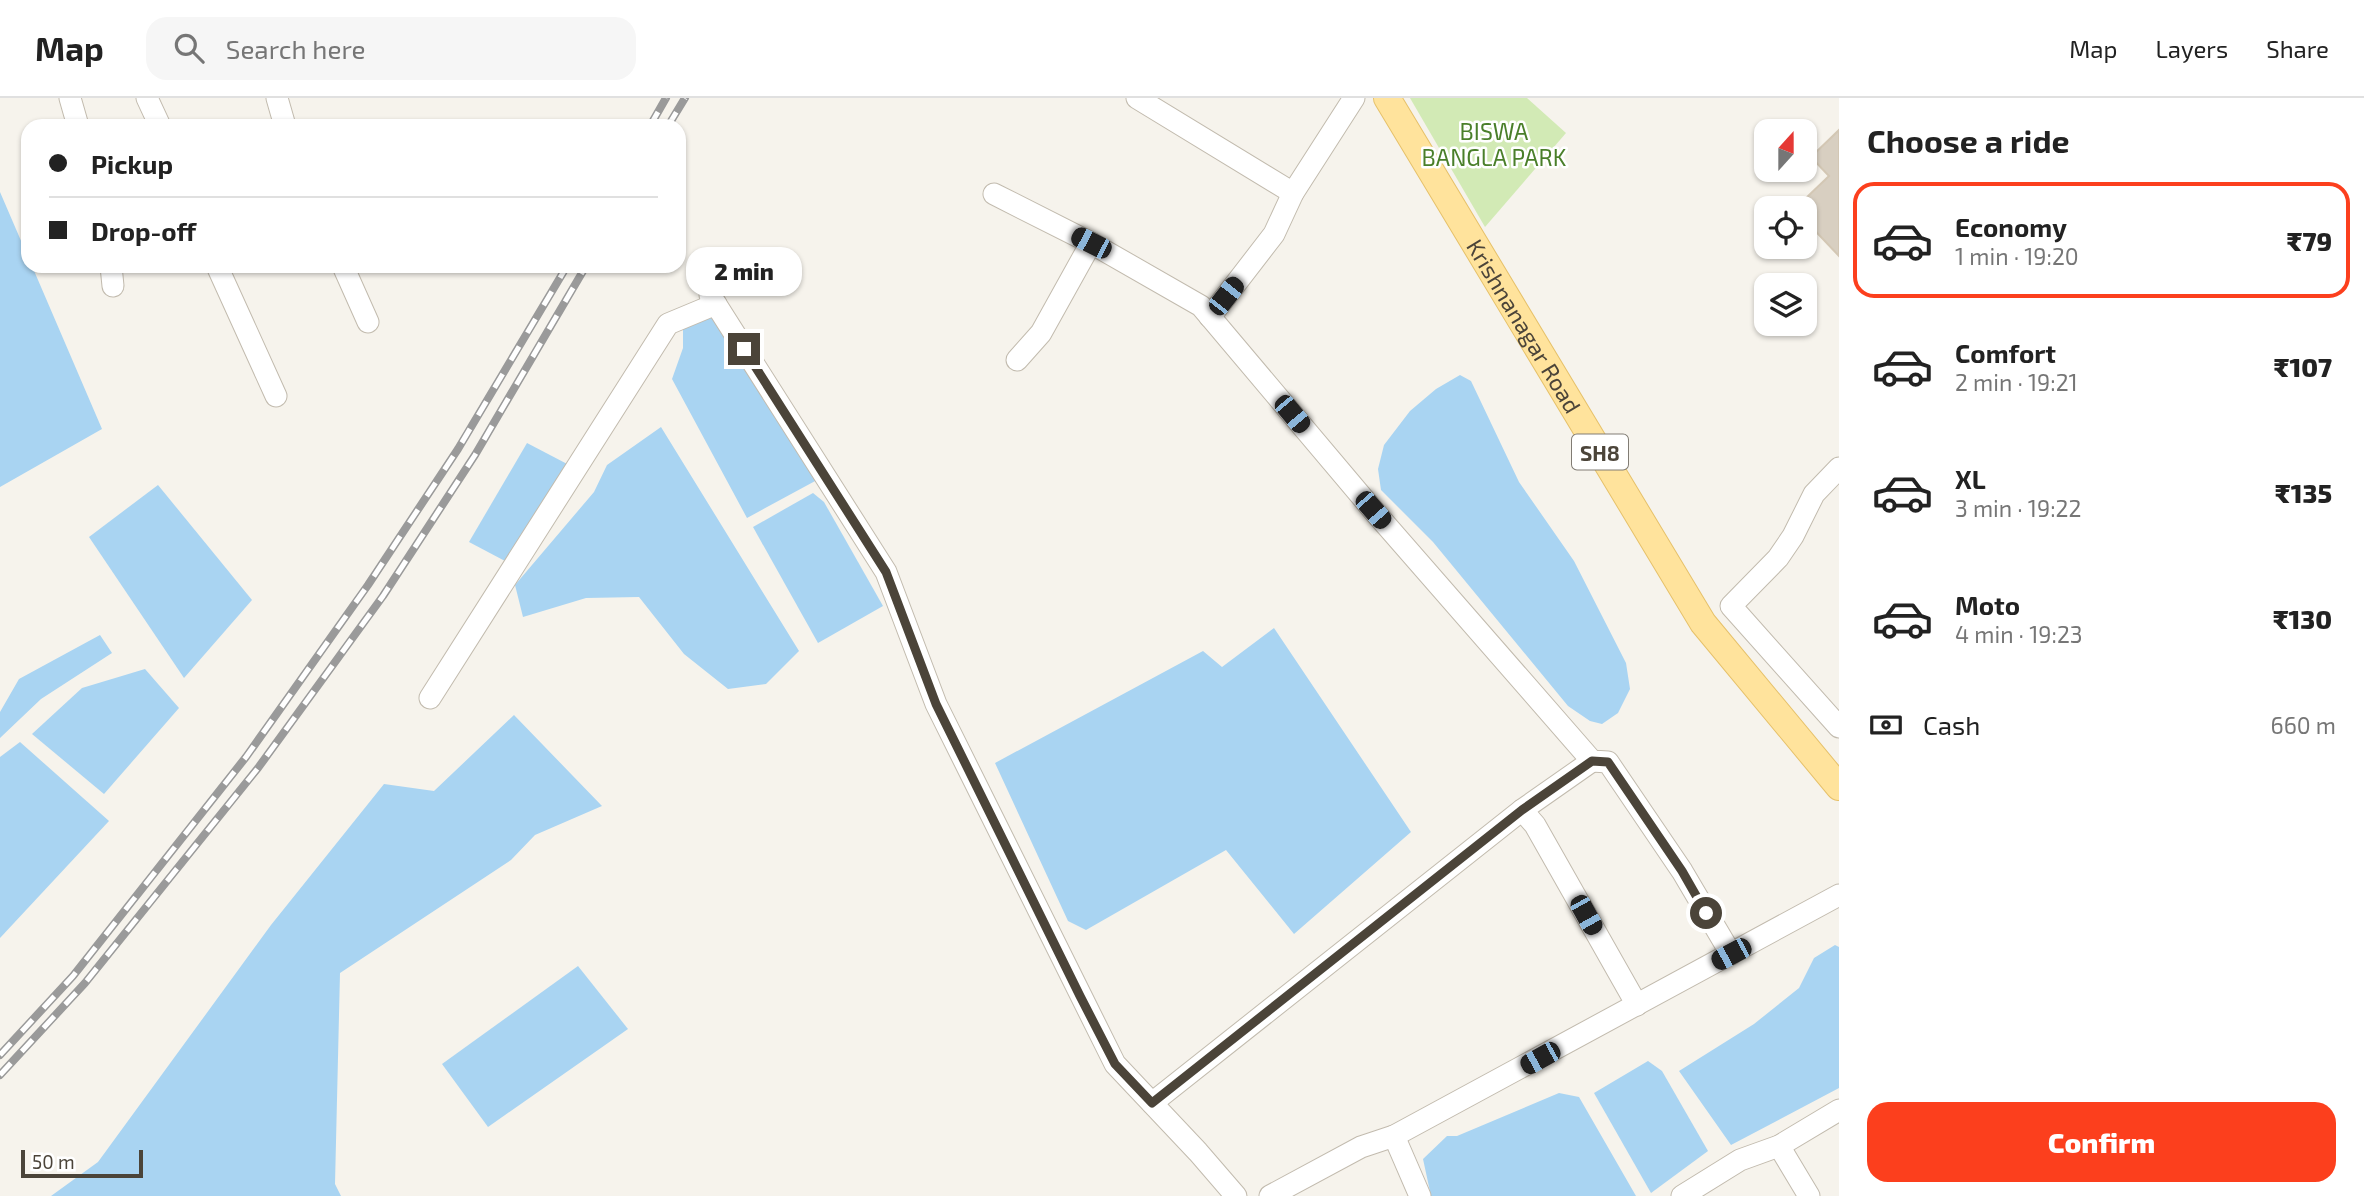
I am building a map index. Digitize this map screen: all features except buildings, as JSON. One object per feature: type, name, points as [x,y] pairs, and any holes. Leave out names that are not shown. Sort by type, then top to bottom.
[{"type":"main road","name":"Krishnanagar Road","points":[[1387,98],[1703,623],[1839,787]]},
{"type":"street","points":[[70,98],[76,119]]},
{"type":"street","points":[[147,98],[157,119]]},
{"type":"street","points":[[277,98],[283,119]]},
{"type":"street","points":[[1137,98],[1293,193]]},
{"type":"street","points":[[1210,317],[1274,234],[1293,193],[1354,98]]},
{"type":"street","points":[[994,194],[1091,243],[1201,306],[1373,510],[1592,761]]},
{"type":"street","points":[[1017,360],[1041,333],[1091,243]]},
{"type":"street","points":[[220,273],[276,396]]},
{"type":"street","points":[[346,273],[368,322]]},
{"type":"street","points":[[430,698],[668,324],[713,300],[886,572],[936,704],[1115,1064],[1236,1196]]},
{"type":"street","points":[[1839,468],[1814,494],[1793,536],[1778,558],[1731,606],[1839,727]]},
{"type":"street","points":[[1152,1103],[1522,810],[1592,761],[1608,762],[1682,871],[1731,954]]},
{"type":"street","points":[[1522,810],[1535,825],[1637,1005]]},
{"type":"street","points":[[1270,1196],[1361,1147],[1394,1136],[1839,895]]},
{"type":"street","points":[[1682,1196],[1740,1160],[1779,1146],[1839,1110]]},
{"type":"street","points":[[1394,1136],[1420,1196]]},
{"type":"street","points":[[1779,1146],[1809,1196]]},
{"type":"green space","name":"BISWA BANGLA PARK","points":[[1410,98],[1527,98],[1566,133],[1485,227]]},
{"type":"water","points":[[0,192],[21,241],[21,273],[35,273],[102,429],[0,487]]},
{"type":"water","points":[[712,315],[817,480],[747,518],[672,379],[683,348],[683,325]]},
{"type":"water","points":[[1460,375],[1471,381],[1519,482],[1574,561],[1626,663],[1630,689],[1618,713],[1602,724],[1590,721],[1568,706],[1433,542],[1381,490],[1378,469],[1384,445],[1410,411],[1436,389]]},
{"type":"water","points":[[661,427],[799,651],[766,684],[728,689],[684,654],[639,597],[586,598],[523,617],[515,585],[594,492],[607,465]]},
{"type":"water","points":[[527,443],[571,466],[505,561],[469,542]]},
{"type":"water","points":[[158,485],[252,600],[184,678],[89,537]]},
{"type":"water","points":[[813,493],[824,502],[883,606],[818,643],[753,527]]},
{"type":"water","points":[[1274,628],[1411,832],[1294,934],[1226,850],[1086,930],[1068,921],[995,763],[1203,651],[1222,667]]},
{"type":"water","points":[[100,635],[112,653],[41,699],[0,738],[0,712],[19,679]]},
{"type":"water","points":[[145,669],[179,708],[104,794],[32,734],[82,688]]},
{"type":"water","points":[[514,715],[602,806],[535,835],[511,860],[340,973],[335,1184],[341,1196],[51,1196],[98,1162],[271,925],[384,784],[434,791]]},
{"type":"water","points":[[20,742],[109,821],[0,938],[0,757]]},
{"type":"water","points":[[1835,945],[1839,947],[1839,1088],[1731,1145],[1679,1071],[1754,1024],[1799,988],[1814,958]]},
{"type":"water","points":[[578,966],[628,1029],[488,1127],[442,1064]]},
{"type":"water","points":[[1648,1061],[1662,1071],[1708,1151],[1651,1193],[1594,1093]]},
{"type":"water","points":[[1559,1093],[1579,1097],[1636,1196],[1431,1196],[1423,1159],[1447,1136],[1457,1136]]},
{"type":"railway","points":[[654,119],[666,98]]},
{"type":"railway","points":[[672,119],[685,98]]},
{"type":"railway","points":[[0,1055],[73,976],[246,757],[368,585],[458,449],[563,273]]},
{"type":"railway","points":[[0,1075],[85,983],[258,768],[383,596],[475,455],[582,273]]},
{"type":"route","points":[[744,349],[886,572],[936,704],[1080,996],[1115,1064],[1152,1103],[1522,810],[1592,761],[1608,762],[1682,871],[1706,913]]}]
